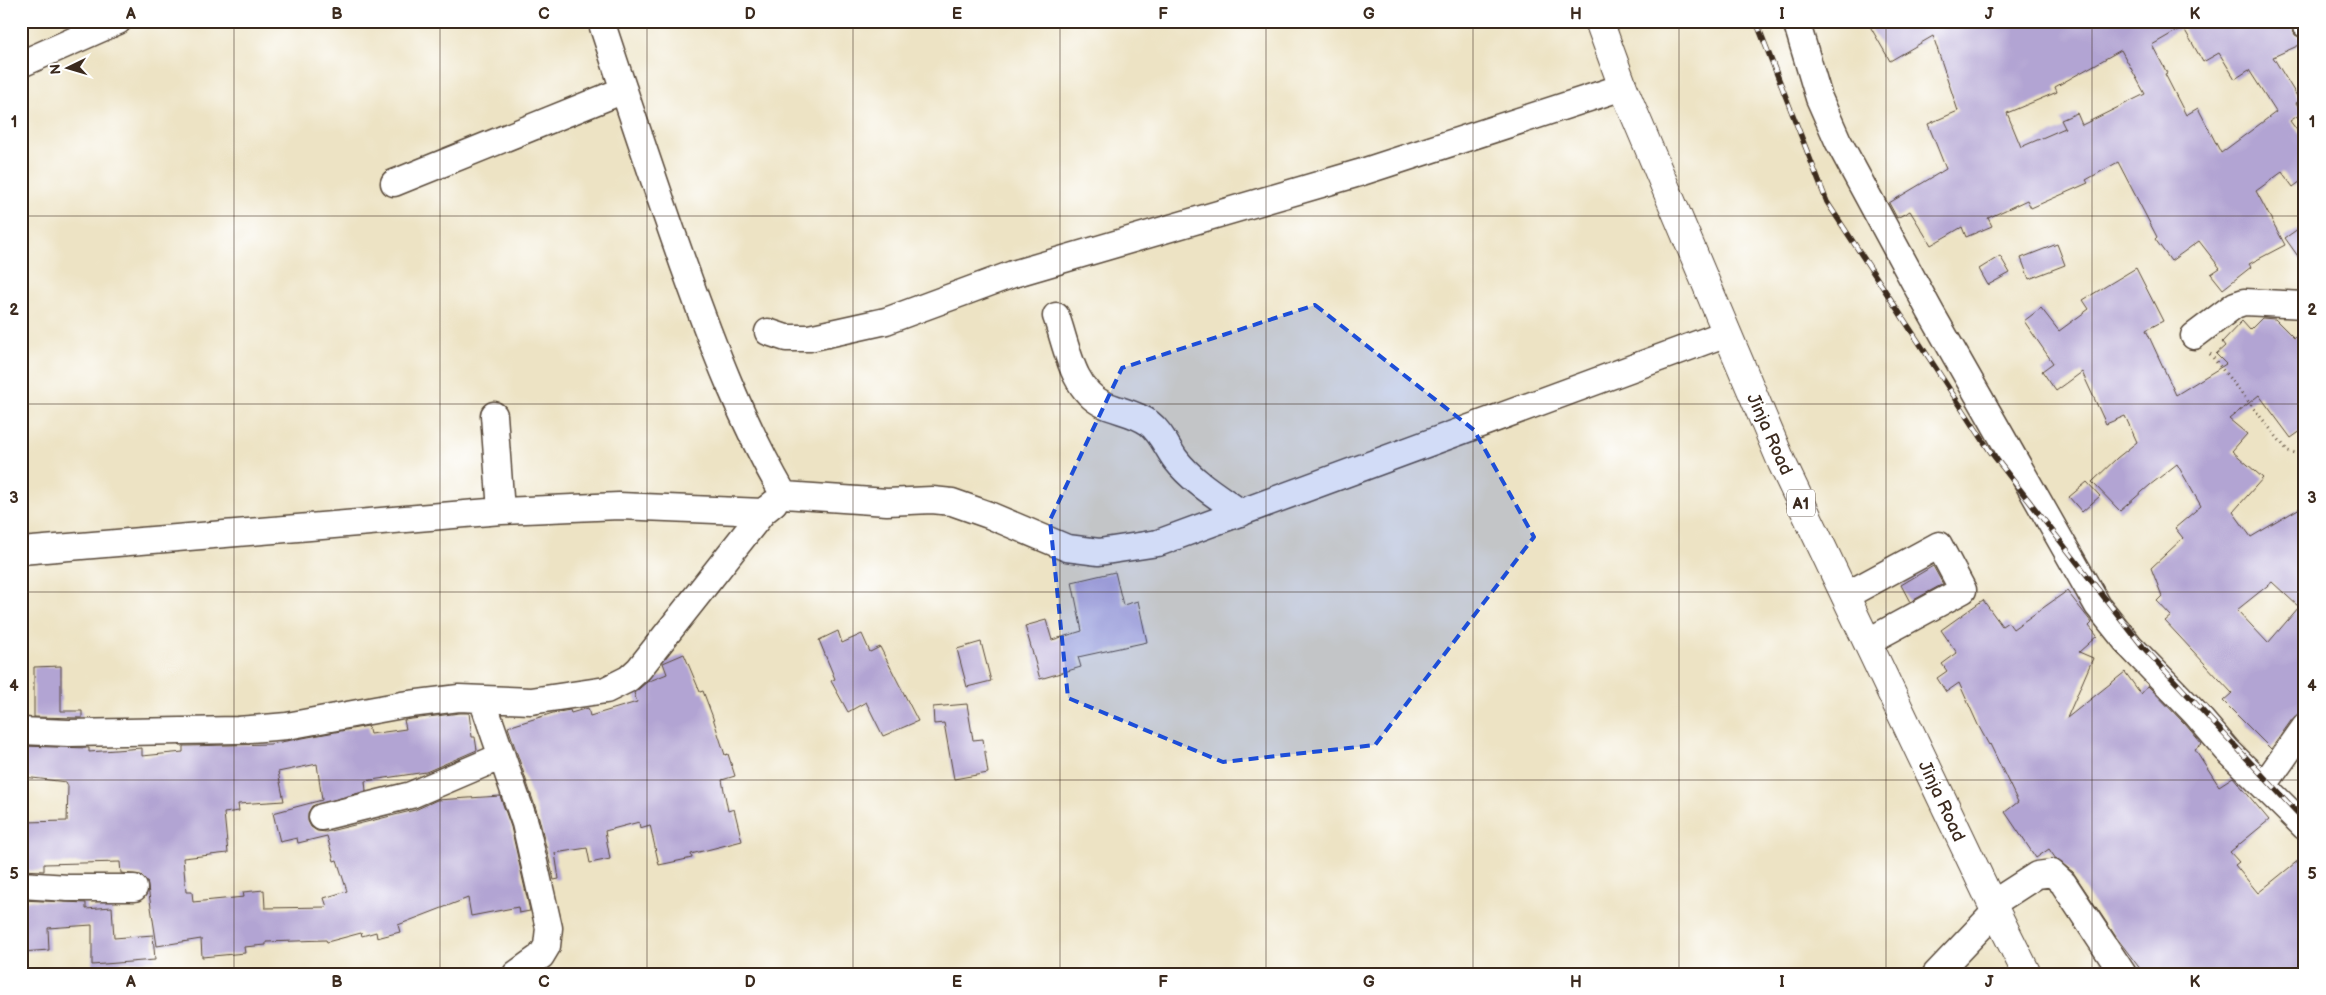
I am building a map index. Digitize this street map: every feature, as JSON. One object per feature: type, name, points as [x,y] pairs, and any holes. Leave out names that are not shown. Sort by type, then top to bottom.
[{"type":"highway","name":"Jinja Road","points":[[1599,21],[1623,87],[1782,463],[1993,908],[2027,974]]},
{"type":"street","points":[[21,64],[118,21]]},
{"type":"street","points":[[600,21],[713,347],[748,426],[784,495]]},
{"type":"street","points":[[1796,21],[1819,98],[1838,141],[1930,311],[2098,606],[2130,646],[2196,714],[2227,750],[2305,827]]},
{"type":"street","points":[[768,332],[786,338],[809,338],[886,321],[1013,274],[1358,173],[1623,87]]},
{"type":"street","points":[[394,183],[624,90]]},
{"type":"street","points":[[2194,336],[2235,305],[2244,302],[2305,305]]},
{"type":"street","points":[[1056,316],[1074,372],[1084,389],[1101,403],[1149,423],[1176,460],[1190,475],[1241,513]]},
{"type":"street","points":[[21,731],[70,733],[238,730],[288,726],[402,705],[459,698],[531,701],[606,690],[628,679],[656,649],[763,512],[784,495],[887,502],[932,500],[952,502],[989,515],[1067,548],[1099,552],[1158,543],[1726,333]]},
{"type":"street","points":[[494,415],[501,511]]},
{"type":"street","points":[[21,551],[501,511],[619,506],[763,512]]},
{"type":"street","points":[[1846,596],[1939,545],[1963,590],[1867,642]]},
{"type":"street","points":[[482,699],[525,822],[548,928],[547,946],[541,956],[516,974]]},
{"type":"street","points":[[2264,785],[2305,727]]},
{"type":"street","points":[[322,817],[411,795],[502,756]]},
{"type":"street","points":[[1936,974],[1993,908],[2037,875],[2052,873],[2063,882],[2123,974]]},
{"type":"street","points":[[21,884],[68,888],[134,888]]},
{"type":"path","points":[[2194,336],[2288,451],[2305,456]]},
{"type":"highlighted area","points":[[1315,305],[1474,430],[1534,537],[1375,745],[1223,762],[1068,698],[1050,520],[1122,368]]},
{"type":"building","points":[[1867,21],[2289,21],[2295,35],[2303,39],[2304,43],[2273,57],[2300,101],[2296,103],[2302,113],[2290,121],[2305,141],[2305,178],[2293,187],[2282,172],[2256,191],[2285,245],[2249,264],[2251,267],[2223,289],[2211,274],[2220,268],[2199,241],[2171,261],[2155,239],[2157,237],[2118,162],[2086,180],[2088,183],[2031,208],[2027,200],[1988,218],[1992,226],[1966,237],[1962,227],[1931,245],[1910,211],[1897,218],[1889,203],[1946,169],[1928,124],[1958,111],[1933,36],[1890,61]],"holes":[[[2183,27],[2203,62],[2219,53],[2235,79],[2249,70],[2276,112],[2221,153],[2198,108],[2186,115],[2152,45]],[[2121,50],[2145,94],[2082,125],[2077,113],[2061,120],[2065,128],[2021,147],[2007,113],[2057,92],[2055,87]]]},
{"type":"building","points":[[2305,224],[2305,266],[2285,238]]},
{"type":"building","points":[[2057,244],[2065,265],[2029,279],[2021,258]]},
{"type":"building","points":[[2000,256],[2010,273],[1988,285],[1979,269]]},
{"type":"building","points":[[2136,268],[2163,321],[2146,330],[2176,395],[2226,364],[2216,354],[2225,346],[2222,342],[2242,321],[2250,330],[2262,318],[2275,319],[2294,338],[2305,330],[2305,428],[2291,438],[2259,395],[2229,419],[2247,434],[2232,451],[2263,478],[2233,512],[2251,537],[2305,505],[2305,708],[2293,718],[2271,749],[2223,701],[2232,693],[2165,621],[2171,616],[2157,601],[2162,596],[2151,568],[2183,538],[2175,528],[2201,506],[2177,464],[2120,511],[2092,482],[2137,442],[2125,416],[2106,424],[2082,372],[2056,391],[2042,371],[2053,363],[2024,321],[2041,308],[2059,331],[2089,309],[2083,300]],"holes":[[[2272,582],[2299,607],[2268,643],[2237,610]]]},
{"type":"building","points":[[2087,482],[2100,496],[2082,512],[2069,497]]},
{"type":"building","points":[[1933,566],[1943,584],[1910,602],[1901,585]]},
{"type":"building","points":[[1115,572],[1123,605],[1138,601],[1147,642],[1078,657],[1081,667],[1040,679],[1025,626],[1046,620],[1052,640],[1082,631],[1072,582]]},
{"type":"building","points":[[2067,591],[2092,623],[2089,626],[2097,636],[2079,652],[2093,658],[2067,718],[2125,672],[2141,694],[2148,686],[2185,724],[2202,744],[2195,749],[2219,786],[2233,777],[2269,820],[2230,852],[2239,862],[2235,865],[2258,893],[2305,855],[2305,974],[2144,974],[2116,937],[2073,872],[2056,859],[2049,849],[2036,858],[2005,812],[2018,802],[1990,744],[1978,725],[1959,683],[1946,692],[1937,678],[1947,671],[1942,664],[1957,653],[1941,630],[1983,600],[2002,626],[2008,622],[2013,629]]},
{"type":"building","points":[[838,631],[842,643],[862,634],[870,652],[880,647],[918,721],[883,736],[866,702],[848,712],[831,681],[835,679],[819,640]]},
{"type":"building","points":[[981,642],[991,681],[967,687],[957,649]]},
{"type":"building","points":[[684,654],[700,692],[703,691],[725,755],[728,754],[735,776],[722,780],[728,811],[734,809],[742,841],[691,854],[692,858],[659,865],[650,825],[640,828],[639,822],[605,831],[610,859],[590,863],[587,848],[555,853],[559,879],[554,880],[539,818],[508,727],[553,713],[570,710],[571,713],[588,708],[590,716],[637,702],[634,693],[647,682],[667,674],[663,663]]},
{"type":"building","points":[[61,666],[61,711],[82,711],[82,718],[34,717],[34,667]]},
{"type":"building","points":[[967,704],[973,740],[983,739],[988,773],[954,779],[944,723],[934,724],[933,707]]},
{"type":"building","points":[[469,713],[472,737],[475,737],[477,750],[426,772],[365,781],[366,791],[312,806],[308,813],[308,821],[311,827],[317,831],[326,832],[415,810],[437,800],[500,796],[511,827],[530,911],[519,913],[518,907],[471,916],[468,898],[398,925],[400,932],[377,938],[376,932],[362,936],[361,933],[327,942],[326,940],[266,942],[266,945],[244,947],[245,953],[202,957],[201,939],[157,946],[147,881],[141,875],[121,873],[120,862],[44,864],[44,871],[21,870],[21,833],[24,833],[25,822],[67,821],[68,786],[66,782],[24,777],[25,768],[21,768],[21,746],[89,748],[89,752],[142,748],[142,756],[183,752],[183,746],[270,744],[368,726],[370,734],[406,729],[404,720]],"holes":[[[317,764],[322,800],[273,813],[280,842],[297,838],[298,843],[327,836],[334,861],[337,860],[347,891],[324,898],[327,907],[265,908],[264,890],[243,892],[244,897],[193,902],[192,892],[186,892],[183,858],[228,853],[224,813],[239,811],[238,804],[284,801],[278,772]]]},
{"type":"building","points":[[21,900],[86,903],[86,909],[112,907],[114,938],[153,935],[155,960],[92,965],[92,925],[48,928],[49,950],[21,952]]},
{"type":"railway","points":[[1756,21],[1827,202],[1990,451],[2143,647],[2305,821]]}]
